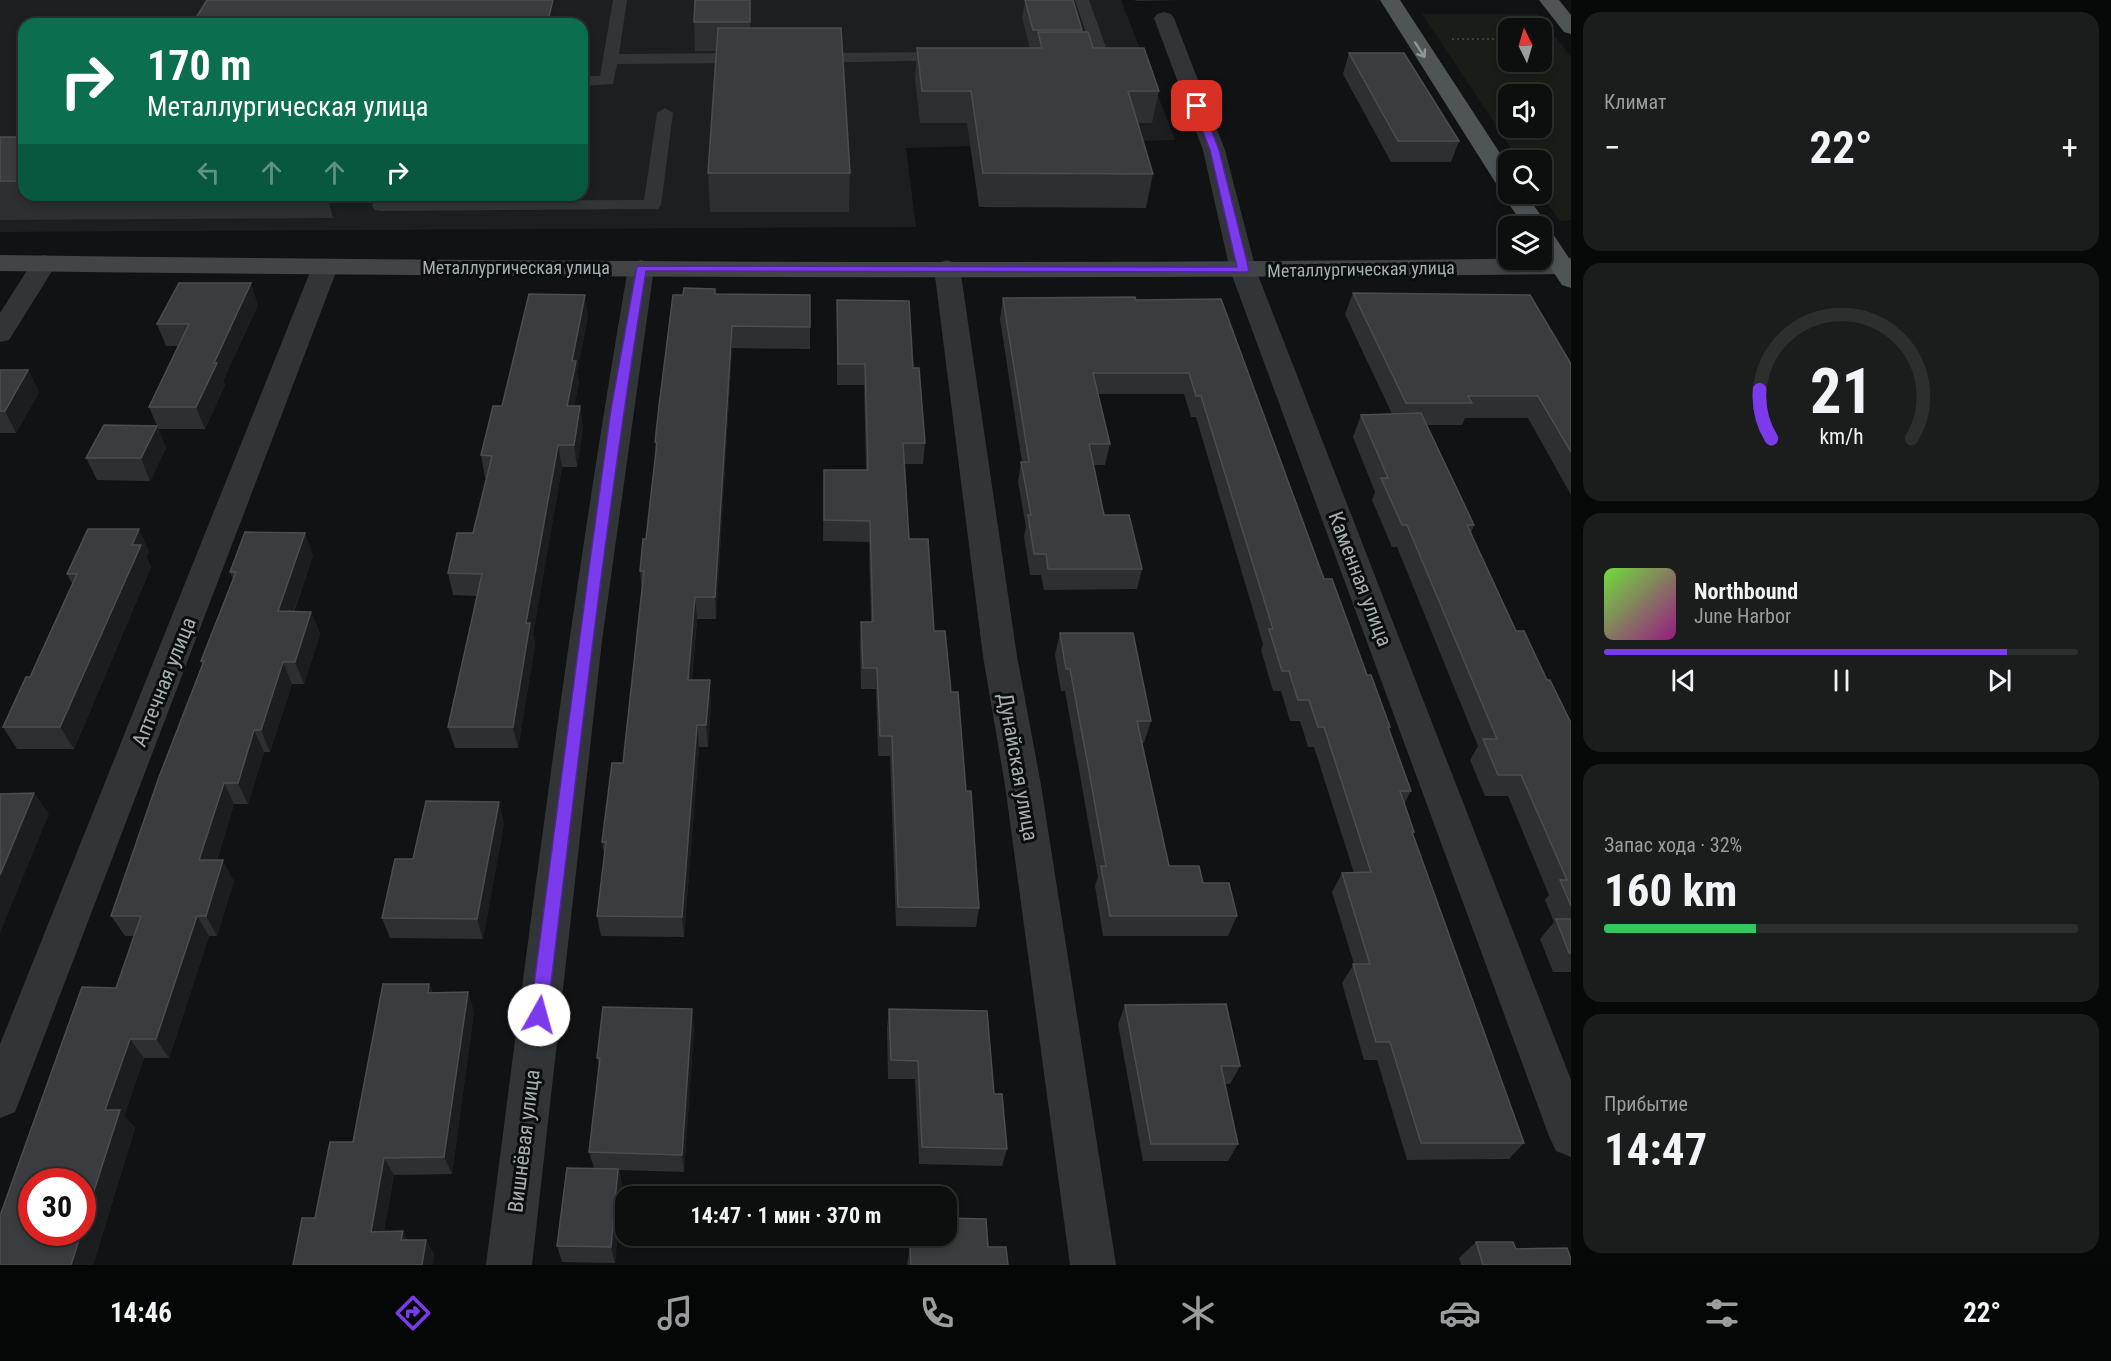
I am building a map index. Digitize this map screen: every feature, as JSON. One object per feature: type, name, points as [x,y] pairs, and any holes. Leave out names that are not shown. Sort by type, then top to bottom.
[{"type":"main road","points":[[1390,0],[1498,168]]},
{"type":"main road","points":[[1549,0],[1571,28]]},
{"type":"main road","points":[[1552,249],[1568,271]]},
{"type":"street","name":"Каменная улица","points":[[1164,18],[1214,150],[1244,270],[1571,1136]]},
{"type":"street","name":"Металлургическая улица","points":[[0,263],[325,267],[1568,271]]},
{"type":"street","points":[[0,334],[44,263]]},
{"type":"street","name":"Аптечная улица","points":[[0,1097],[325,267]]},
{"type":"street","name":"Вишнёвая улица","points":[[509,1265],[595,568],[617,409],[641,268]]},
{"type":"street","name":"Дунайская улица","points":[[947,268],[1000,656],[1028,821],[1093,1265]]},
{"type":"lane","points":[[588,81],[607,81],[620,0]]},
{"type":"lane","points":[[1065,56],[1101,56],[1082,0]]},
{"type":"lane","points":[[790,58],[970,57]]},
{"type":"lane","points":[[610,59],[766,58]]},
{"type":"lane","points":[[570,201],[652,204],[665,113]]},
{"type":"lane","points":[[382,201],[381,206],[516,201]]},
{"type":"shaded area","points":[[0,0],[1121,0],[1175,140],[906,148],[916,227],[0,232]]},
{"type":"shaded area","points":[[1422,14],[1538,14],[1541,18],[1498,18],[1498,72],[1552,72],[1552,32],[1571,57],[1571,220],[1560,221],[1548,204],[1552,204],[1552,150],[1512,150],[1504,138],[1552,138],[1552,84],[1498,84],[1498,128]]},
{"type":"building","points":[[207,0],[553,0],[548,18],[196,18]]},
{"type":"building","points":[[695,0],[750,0],[750,22],[694,22]]},
{"type":"building","points":[[1025,0],[1073,0],[1082,30],[1033,30]]},
{"type":"building","points":[[718,28],[841,28],[850,173],[708,173]]},
{"type":"building","points":[[1038,32],[1088,32],[1093,48],[1144,48],[1159,91],[1128,91],[1153,174],[983,173],[971,91],[922,91],[917,48],[1042,48]]},
{"type":"building","points":[[1349,53],[1404,53],[1459,141],[1398,141]]},
{"type":"building","points":[[0,137],[18,137],[18,181],[0,181]]},
{"type":"building","points":[[179,283],[251,283],[196,407],[149,407],[189,324],[157,324]]},
{"type":"building","points":[[684,288],[715,289],[715,294],[810,295],[810,327],[732,326],[715,597],[695,597],[688,680],[710,680],[706,725],[697,725],[682,917],[597,916],[606,842],[602,842],[612,763],[623,763],[644,571],[640,571],[643,539],[646,539],[673,295],[683,295]]},
{"type":"building","points":[[1353,293],[1530,295],[1571,364],[1571,452],[1538,396],[1468,396],[1472,403],[1406,403]]},
{"type":"building","points":[[529,294],[585,295],[572,361],[576,361],[567,406],[580,406],[574,445],[558,445],[526,623],[530,623],[513,727],[448,727],[482,574],[448,573],[457,533],[473,533],[492,456],[481,455],[493,406],[502,406]]},
{"type":"building","points":[[1135,297],[1136,300],[1221,299],[1324,579],[1332,579],[1367,675],[1371,675],[1390,727],[1388,727],[1411,791],[1400,791],[1414,832],[1412,832],[1524,1143],[1421,1143],[1390,1042],[1376,1042],[1353,964],[1370,964],[1342,873],[1371,872],[1324,727],[1318,727],[1309,700],[1298,700],[1289,671],[1282,671],[1269,629],[1273,629],[1201,396],[1196,396],[1189,373],[1093,373],[1110,444],[1089,444],[1104,515],[1129,515],[1142,569],[1048,569],[1046,554],[1034,554],[1028,515],[1031,515],[1021,462],[1029,462],[1003,298]]},
{"type":"building","points":[[837,300],[909,301],[913,368],[919,368],[925,443],[903,443],[909,539],[928,539],[934,631],[945,631],[951,692],[958,692],[966,791],[971,791],[979,908],[898,907],[892,736],[880,736],[877,668],[863,668],[861,622],[873,622],[870,521],[824,520],[824,470],[868,470],[865,364],[838,364]]},
{"type":"building","points":[[0,370],[28,370],[5,411],[0,411]]},
{"type":"building","points":[[1421,413],[1474,525],[1467,525],[1516,631],[1524,631],[1547,680],[1550,680],[1571,723],[1571,906],[1560,880],[1567,880],[1521,775],[1498,775],[1483,739],[1497,739],[1407,525],[1402,525],[1381,478],[1388,478],[1361,415]]},
{"type":"building","points":[[104,425],[157,426],[141,458],[86,458]]},
{"type":"building","points":[[88,529],[139,529],[132,545],[141,545],[60,727],[3,727],[26,677],[30,677],[77,574],[67,574]]},
{"type":"building","points":[[245,532],[305,533],[278,611],[311,612],[295,662],[283,662],[261,730],[254,730],[238,783],[224,783],[199,860],[223,860],[206,916],[197,916],[156,1039],[130,1039],[105,1110],[120,1110],[96,1185],[96,1168],[18,1168],[18,1246],[77,1246],[71,1265],[0,1265],[0,1216],[82,987],[116,988],[141,916],[111,916],[159,777],[204,661],[201,661],[236,572],[230,572]]},
{"type":"building","points":[[1060,633],[1133,633],[1151,721],[1137,721],[1169,866],[1199,866],[1203,883],[1229,883],[1237,916],[1110,916],[1101,866],[1106,866],[1070,669],[1066,669]]},
{"type":"building","points":[[34,793],[0,875],[0,794]]},
{"type":"building","points":[[426,801],[499,802],[477,919],[382,918],[395,859],[413,859]]},
{"type":"building","points":[[1556,919],[1571,919],[1571,953],[1569,953]]},
{"type":"building","points":[[383,984],[429,984],[428,993],[468,992],[444,1157],[384,1158],[371,1232],[403,1231],[401,1240],[426,1240],[422,1265],[293,1265],[302,1218],[315,1218],[330,1142],[353,1142]]},
{"type":"building","points":[[1226,1004],[1240,1066],[1221,1066],[1238,1144],[1151,1144],[1125,1005]]},
{"type":"building","points":[[603,1007],[692,1009],[682,1155],[589,1152],[600,1058],[597,1058]]},
{"type":"building","points":[[889,1009],[987,1011],[994,1094],[1002,1094],[1007,1149],[922,1147],[918,1061],[891,1060]]},
{"type":"building","points":[[567,1168],[618,1169],[611,1247],[557,1246]]},
{"type":"building","points":[[957,1218],[986,1219],[988,1247],[1006,1247],[1008,1265],[911,1265],[910,1246],[957,1246]]},
{"type":"building","points":[[1476,1242],[1513,1242],[1516,1249],[1567,1248],[1571,1265],[1483,1265]]},
{"type":"route","points":[[539,1015],[595,568],[617,409],[641,268],[1244,270],[1214,150],[1197,106]]}]
